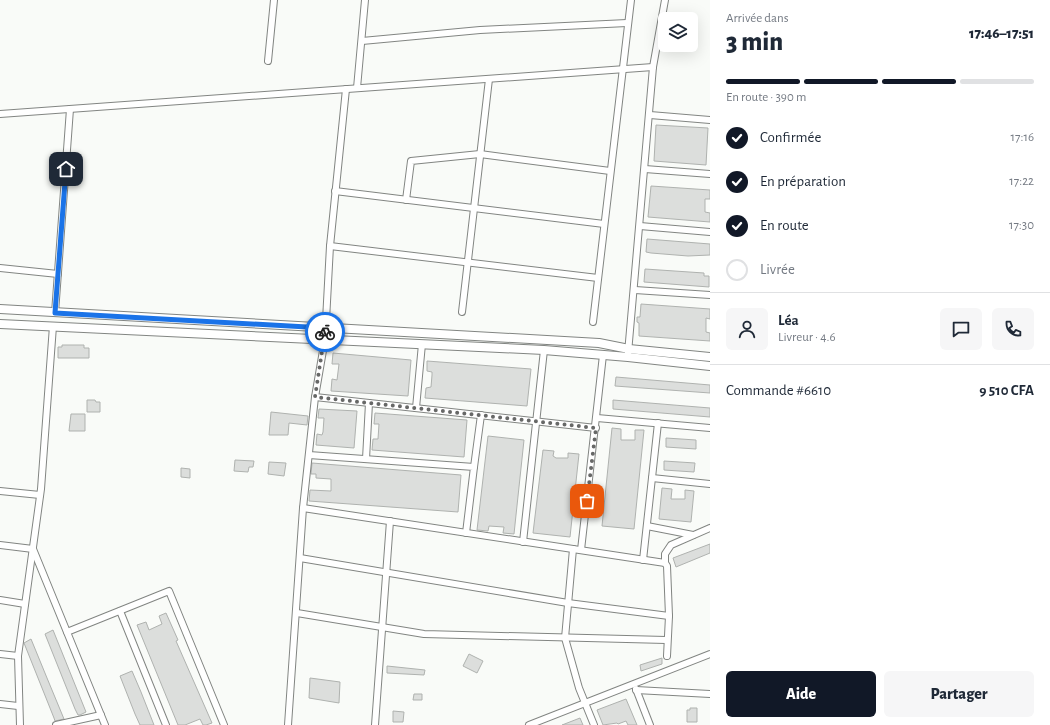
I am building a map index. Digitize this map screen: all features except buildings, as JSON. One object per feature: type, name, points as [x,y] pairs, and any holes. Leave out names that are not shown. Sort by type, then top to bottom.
[{"type":"street","points":[[268,61],[274,0]]},
{"type":"street","points":[[357,88],[366,0]]},
{"type":"street","points":[[593,322],[627,23],[631,0]]},
{"type":"street","points":[[628,353],[635,290],[653,68],[665,0]]},
{"type":"street","points":[[362,41],[480,30],[627,23]]},
{"type":"street","points":[[0,114],[653,68]]},
{"type":"street","points":[[462,312],[489,79]]},
{"type":"street","points":[[288,725],[297,613],[303,508],[315,397],[325,340],[330,246],[346,89]]},
{"type":"street","points":[[55,313],[70,109]]},
{"type":"street","points":[[650,115],[710,120]]},
{"type":"street","points":[[406,200],[411,161],[480,154],[610,171]]},
{"type":"street","points":[[645,169],[710,174]]},
{"type":"street","points":[[336,191],[604,224]]},
{"type":"street","points":[[640,226],[710,232]]},
{"type":"street","points":[[330,246],[598,278]]},
{"type":"street","points":[[0,268],[58,274]]},
{"type":"street","points":[[635,290],[710,295]]},
{"type":"street","points":[[0,309],[599,343],[628,353],[710,366]]},
{"type":"street","points":[[0,324],[544,350],[603,355],[628,353],[710,357]]},
{"type":"street","points":[[20,725],[18,706],[18,656],[40,495],[53,326]]},
{"type":"street","points":[[416,408],[422,344]]},
{"type":"street","points":[[523,542],[544,350]]},
{"type":"street","points":[[582,550],[603,355]]},
{"type":"street","points":[[315,397],[596,428]]},
{"type":"street","points":[[366,459],[369,403]]},
{"type":"street","points":[[466,533],[481,416]]},
{"type":"street","points":[[597,418],[710,428]]},
{"type":"street","points":[[643,560],[658,423]]},
{"type":"street","points":[[309,455],[474,467]]},
{"type":"street","points":[[652,478],[710,484]]},
{"type":"street","points":[[0,491],[40,495]]},
{"type":"street","points":[[303,508],[665,563]]},
{"type":"street","points":[[376,725],[384,628],[390,521]]},
{"type":"street","points":[[647,526],[693,535]]},
{"type":"street","points":[[667,656],[666,640],[669,616],[667,566],[665,563],[667,548],[710,528]]},
{"type":"street","points":[[0,545],[33,549]]},
{"type":"street","points":[[33,549],[105,725]]},
{"type":"street","points":[[573,549],[565,638],[585,702],[594,725]]},
{"type":"street","points":[[300,558],[568,603],[669,616]]},
{"type":"street","points":[[68,632],[170,592],[224,725]]},
{"type":"street","points":[[0,600],[25,604]]},
{"type":"street","points":[[120,611],[166,725]]},
{"type":"street","points":[[297,613],[424,634],[666,640]]},
{"type":"street","points":[[0,654],[18,656]]},
{"type":"street","points":[[529,725],[710,654]]},
{"type":"street","points":[[634,684],[650,725]]},
{"type":"street","points":[[636,690],[710,694]]},
{"type":"street","points":[[0,704],[18,706]]},
{"type":"street","points":[[56,725],[101,715]]},
{"type":"way so far","points":[[325,332],[325,340],[315,397],[596,428],[587,501]]},
{"type":"route","points":[[66,169],[55,313],[325,328],[325,332]]}]
